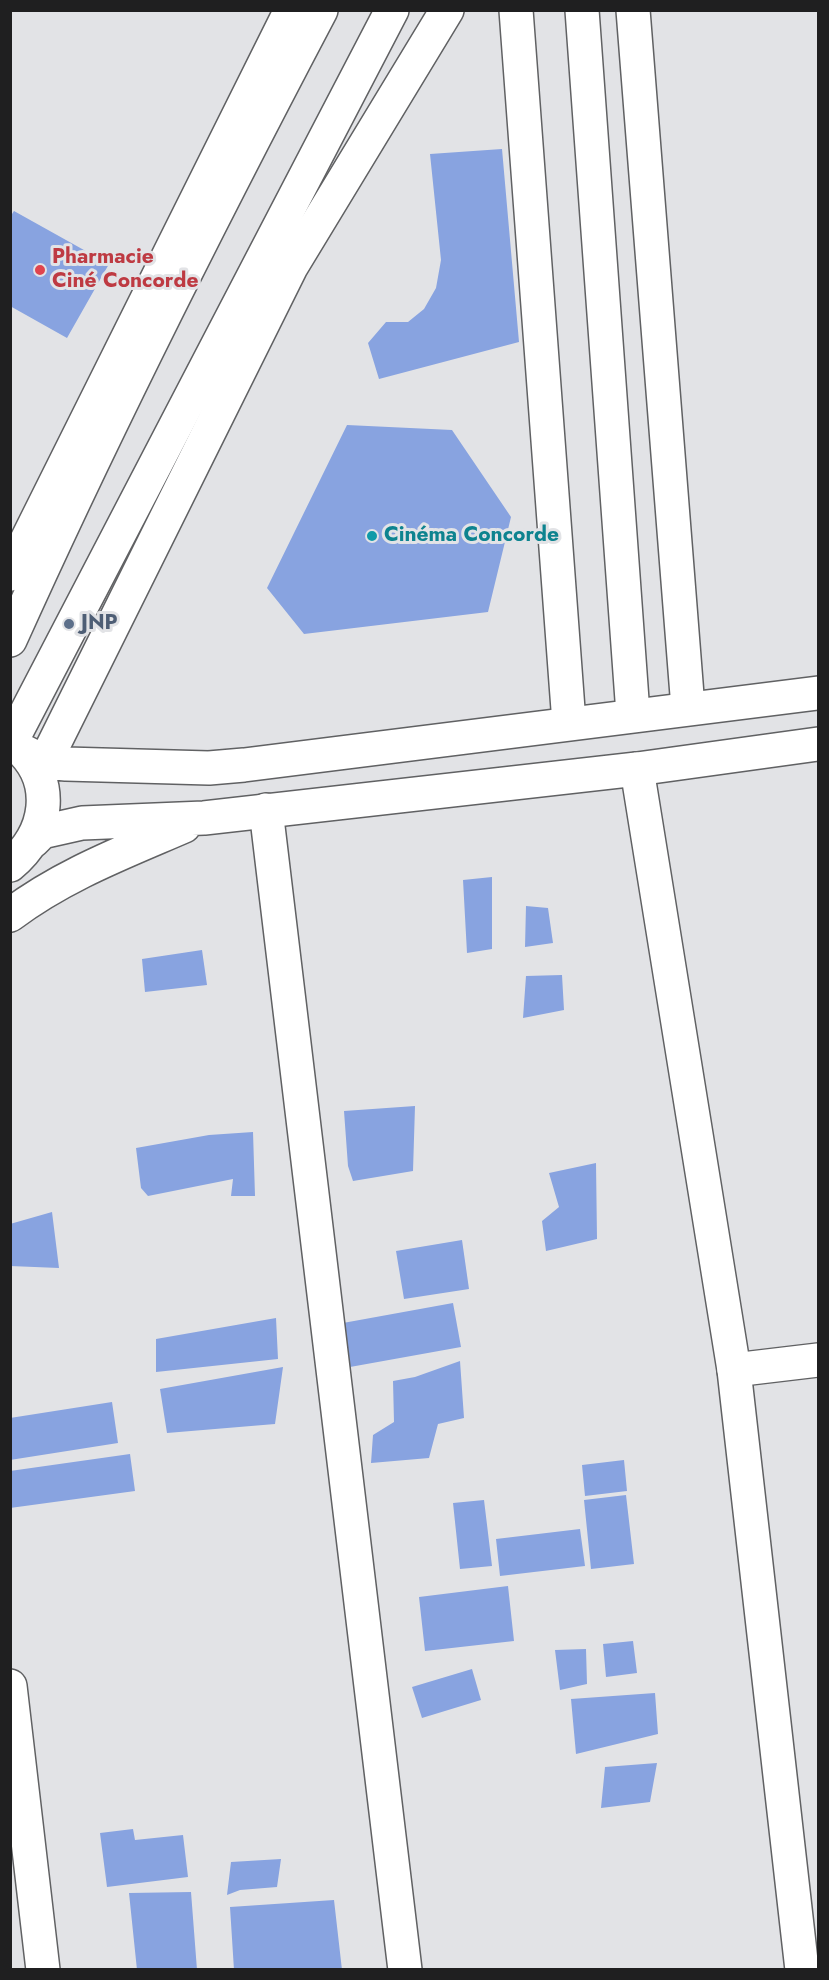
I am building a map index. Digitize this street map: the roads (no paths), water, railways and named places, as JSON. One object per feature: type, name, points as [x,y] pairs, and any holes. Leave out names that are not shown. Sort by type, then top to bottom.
[{"type":"street","points":[[10,574],[291,10]]},
{"type":"street","points":[[10,640],[48,555],[218,206],[321,10]]},
{"type":"street","points":[[22,749],[392,10]]},
{"type":"street","points":[[22,749],[291,267],[447,10]]},
{"type":"street","points":[[516,10],[569,723]]},
{"type":"street","points":[[582,10],[633,714]]},
{"type":"street","points":[[633,10],[688,708]]},
{"type":"street","points":[[22,749],[209,768],[633,714],[819,693]]},
{"type":"street","points":[[10,865],[42,832],[82,823],[204,818],[638,769],[819,744]]},
{"type":"street","points":[[22,749],[37,772],[43,791],[44,812],[33,841]]},
{"type":"street","points":[[638,769],[734,1370],[802,1970]]},
{"type":"street","points":[[266,810],[405,1970]]},
{"type":"street","points":[[10,915],[48,888],[94,865],[204,818]]},
{"type":"street","points":[[734,1370],[819,1360]]},
{"type":"street","points":[[10,1686],[43,1970]]},
{"type":"place","name":"Pharmacie Ciné Concorde","points":[[40,270]]},
{"type":"place","name":"Cinéma Concorde","points":[[372,536]]},
{"type":"place","name":"JNP","points":[[69,624]]}]
